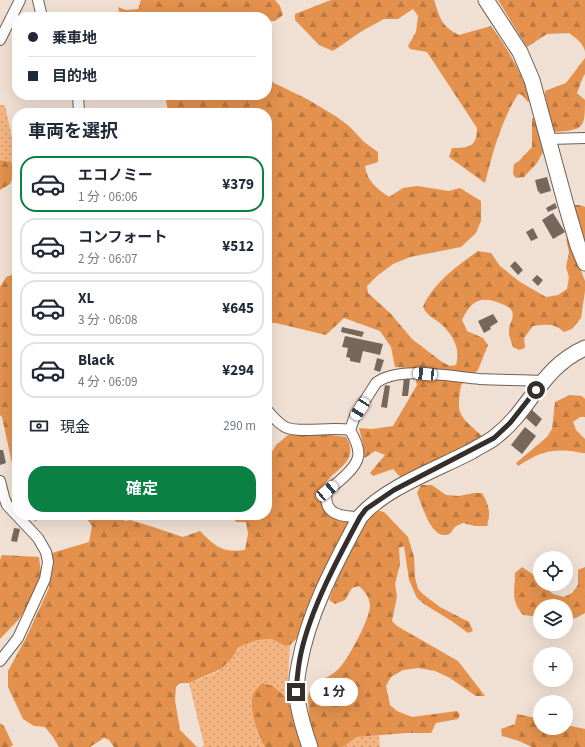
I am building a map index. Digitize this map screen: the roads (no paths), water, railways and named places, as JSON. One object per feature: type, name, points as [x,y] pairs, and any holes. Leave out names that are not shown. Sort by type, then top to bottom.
[{"type":"street","points":[[14,12],[20,0]]},
{"type":"street","points":[[38,0],[41,12]]},
{"type":"street","points":[[486,0],[520,52],[526,66],[537,96],[566,205],[578,246],[585,263]]},
{"type":"street","points":[[0,40],[12,16]]},
{"type":"street","points":[[549,138],[585,138]]},
{"type":"street","points":[[310,747],[299,712],[296,692],[301,652],[307,633],[329,579],[360,517],[366,509],[394,490],[494,438],[503,431],[519,413],[542,381],[554,369],[567,358],[585,348]]},
{"type":"street","points":[[360,517],[347,517],[333,513],[328,508],[326,497],[327,491],[352,468],[358,457],[357,447],[350,430],[355,416],[376,383],[380,380],[391,376],[414,373],[480,379],[542,381]]},
{"type":"street","points":[[272,414],[286,427],[296,430],[336,428],[350,430]]},
{"type":"street","points":[[0,481],[7,506],[12,511]]},
{"type":"street","points":[[0,661],[18,638],[45,579],[48,562],[46,552],[38,538],[21,520]]}]
